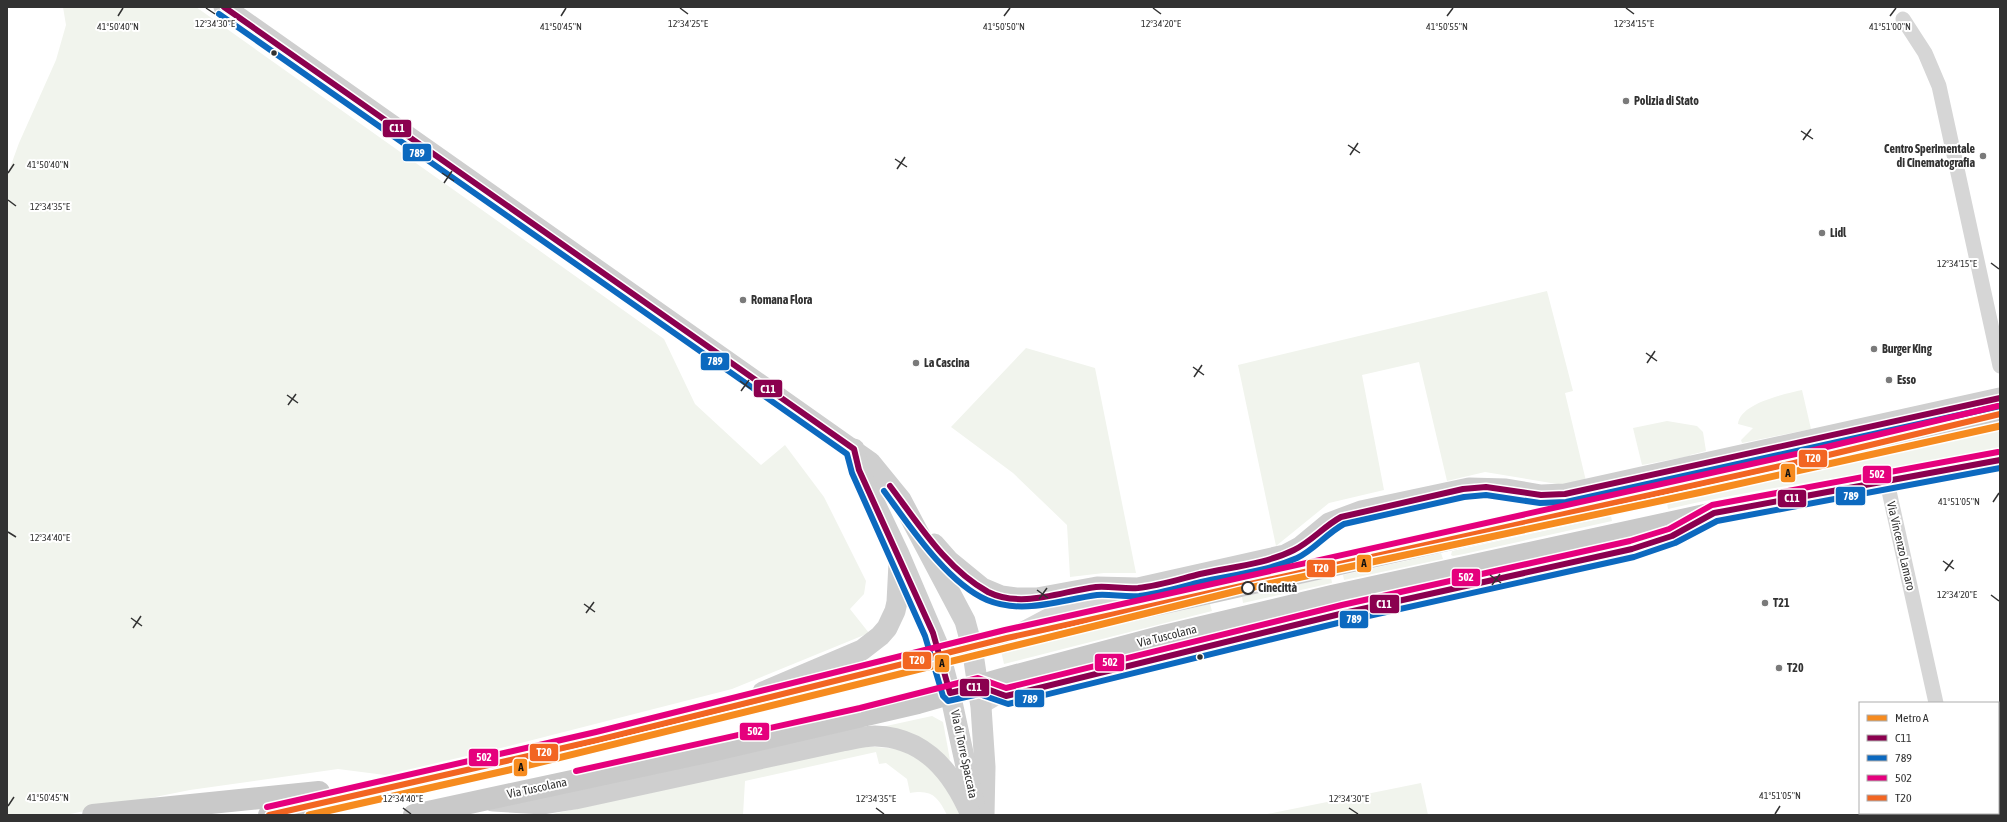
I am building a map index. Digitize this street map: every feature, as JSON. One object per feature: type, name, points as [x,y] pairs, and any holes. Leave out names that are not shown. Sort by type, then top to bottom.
[{"type":"main road","points":[[270,815],[732,706],[1007,638],[1800,461],[2000,414]]},
{"type":"main road","name":"Via Tuscolana","points":[[414,815],[714,750],[911,705],[950,693],[1164,636],[1332,596],[1714,513],[2000,460]]},
{"type":"main road","points":[[93,815],[402,785]]},
{"type":"street","points":[[224,7],[854,449],[870,462],[902,500],[933,543],[949,561],[975,584],[995,594],[1008,597],[1028,598],[1097,587],[1138,588]]},
{"type":"street","points":[[1903,19],[1925,53],[1939,86],[2000,366]]},
{"type":"street","points":[[1007,638],[1055,612],[1138,588],[1285,555],[1300,547],[1328,523],[1361,511],[1469,488],[1502,488],[1541,495],[1565,494],[2000,398]]},
{"type":"street","name":"Via di Torre Spaccata","points":[[854,449],[859,470],[899,554],[933,633],[950,693],[977,815]]},
{"type":"street","name":"Via Tuscolana","points":[[1979,465],[2000,471]]},
{"type":"street","name":"Via Vincenzo Lamaro","points":[[1887,482],[1936,702]]},
{"type":"street","name":"Via di Torre Spaccata","points":[[902,500],[960,609],[972,647],[981,707],[985,767],[984,815]]},
{"type":"street","name":"Via Tuscolana","points":[[981,707],[994,699],[1344,613],[1632,549],[1672,536],[1714,513]]},
{"type":"street","points":[[732,706],[856,653],[871,644],[887,628],[895,611],[897,602],[899,554]]},
{"type":"street","points":[[979,686],[1006,696]]},
{"type":"street","name":"Via Tuscolana","points":[[481,800],[555,803],[874,736],[904,741],[934,759],[955,782],[971,815]]},
{"type":"shaded area","points":[[63,7],[196,7],[664,339],[695,404],[761,465],[785,445],[824,497],[866,581],[864,594],[850,609],[869,633],[732,689],[505,747],[385,775],[338,769],[190,790],[65,815],[7,815],[7,176],[19,143],[56,60],[66,25]]},
{"type":"shaded area","points":[[1547,291],[1573,391],[1565,393],[1586,481],[1563,485],[1485,472],[1447,481],[1419,362],[1362,375],[1384,490],[1329,503],[1276,546],[1238,365]]},
{"type":"shaded area","points":[[1026,348],[1095,368],[1136,573],[1104,573],[1070,577],[1067,525],[1013,473],[951,427]]},
{"type":"shaded area","points":[[1802,390],[1811,429],[1742,443],[1741,440],[1753,428],[1738,424],[1746,410],[1775,397]]},
{"type":"shaded area","points":[[1667,421],[1697,426],[1703,432],[1706,451],[1690,456],[1642,465],[1633,428]]},
{"type":"shaded area","points":[[2000,430],[2000,447],[1917,464],[1751,492],[1668,509],[1667,503]]},
{"type":"shaded area","points":[[1611,516],[1612,521],[1464,554],[1451,555],[1452,551]]},
{"type":"shaded area","points":[[1441,553],[1443,559],[1344,580],[1343,575]]},
{"type":"shaded area","points":[[1331,577],[1332,583],[1243,603],[1242,597]]},
{"type":"shaded area","points":[[1210,604],[1212,611],[1004,664],[1001,651]]},
{"type":"shaded area","points":[[932,716],[943,722],[950,760],[877,728]]},
{"type":"shaded area","points":[[864,746],[898,749],[917,757],[941,775],[961,815],[947,815],[941,803],[929,793],[910,793],[907,779],[886,763],[879,764],[876,752],[745,781],[743,815],[548,815]]},
{"type":"shaded area","points":[[1421,783],[1428,815],[1262,815]]},
{"type":"metro line","name":"A","points":[[309,815],[509,770],[1249,588],[1702,492],[2000,426]]},
{"type":"transit line","name":"C11","points":[[224,7],[854,449],[859,470],[933,633],[950,693],[979,686],[1006,696],[1344,613],[1632,549],[1672,536],[1714,513],[2000,460]]},
{"type":"transit line","name":"789","points":[[219,14],[847,454],[852,473],[925,636],[943,696],[948,701],[979,694],[1008,704],[1346,621],[1634,557],[1675,543],[1717,521],[2000,468]]},
{"type":"transit line","name":"C11","points":[[890,486],[922,530],[959,571],[988,592],[1001,597],[1028,599],[1096,587],[1146,587],[1272,559],[1300,547],[1341,517],[1463,489],[1486,487],[1541,495],[1565,494],[2000,398]]},
{"type":"transit line","name":"502","points":[[267,807],[596,732],[1005,630],[1814,450],[1998,406]]},
{"type":"transit line","name":"789","points":[[884,491],[917,536],[943,567],[972,592],[987,600],[1001,604],[1014,606],[1042,605],[1097,595],[1147,595],[1274,566],[1303,555],[1344,524],[1464,497],[1486,495],[1540,503],[1566,502],[2000,406]]},
{"type":"transit line","name":"T20","points":[[269,815],[598,740],[1007,638],[1816,458],[2000,414]]},
{"type":"transit line","name":"502","points":[[576,771],[860,708],[978,678],[1006,688],[1342,605],[1630,541],[1669,529],[1712,505],[1998,452]]},
{"type":"place","name":"Polizia di Stato","points":[[1626,101]]},
{"type":"place","name":"Centro Sperimentale di Cinematografia","points":[[1983,156]]},
{"type":"place","name":"Lidl","points":[[1822,233]]},
{"type":"place","name":"Romana Flora","points":[[743,300]]},
{"type":"place","name":"Burger King","points":[[1874,349]]},
{"type":"place","name":"La Cascina","points":[[916,363]]},
{"type":"place","name":"Esso","points":[[1889,380]]},
{"type":"place","name":"Cinecittà","points":[[1248,588]]},
{"type":"place","name":"T21","points":[[1765,603]]},
{"type":"place","name":"T20","points":[[1779,668]]}]
